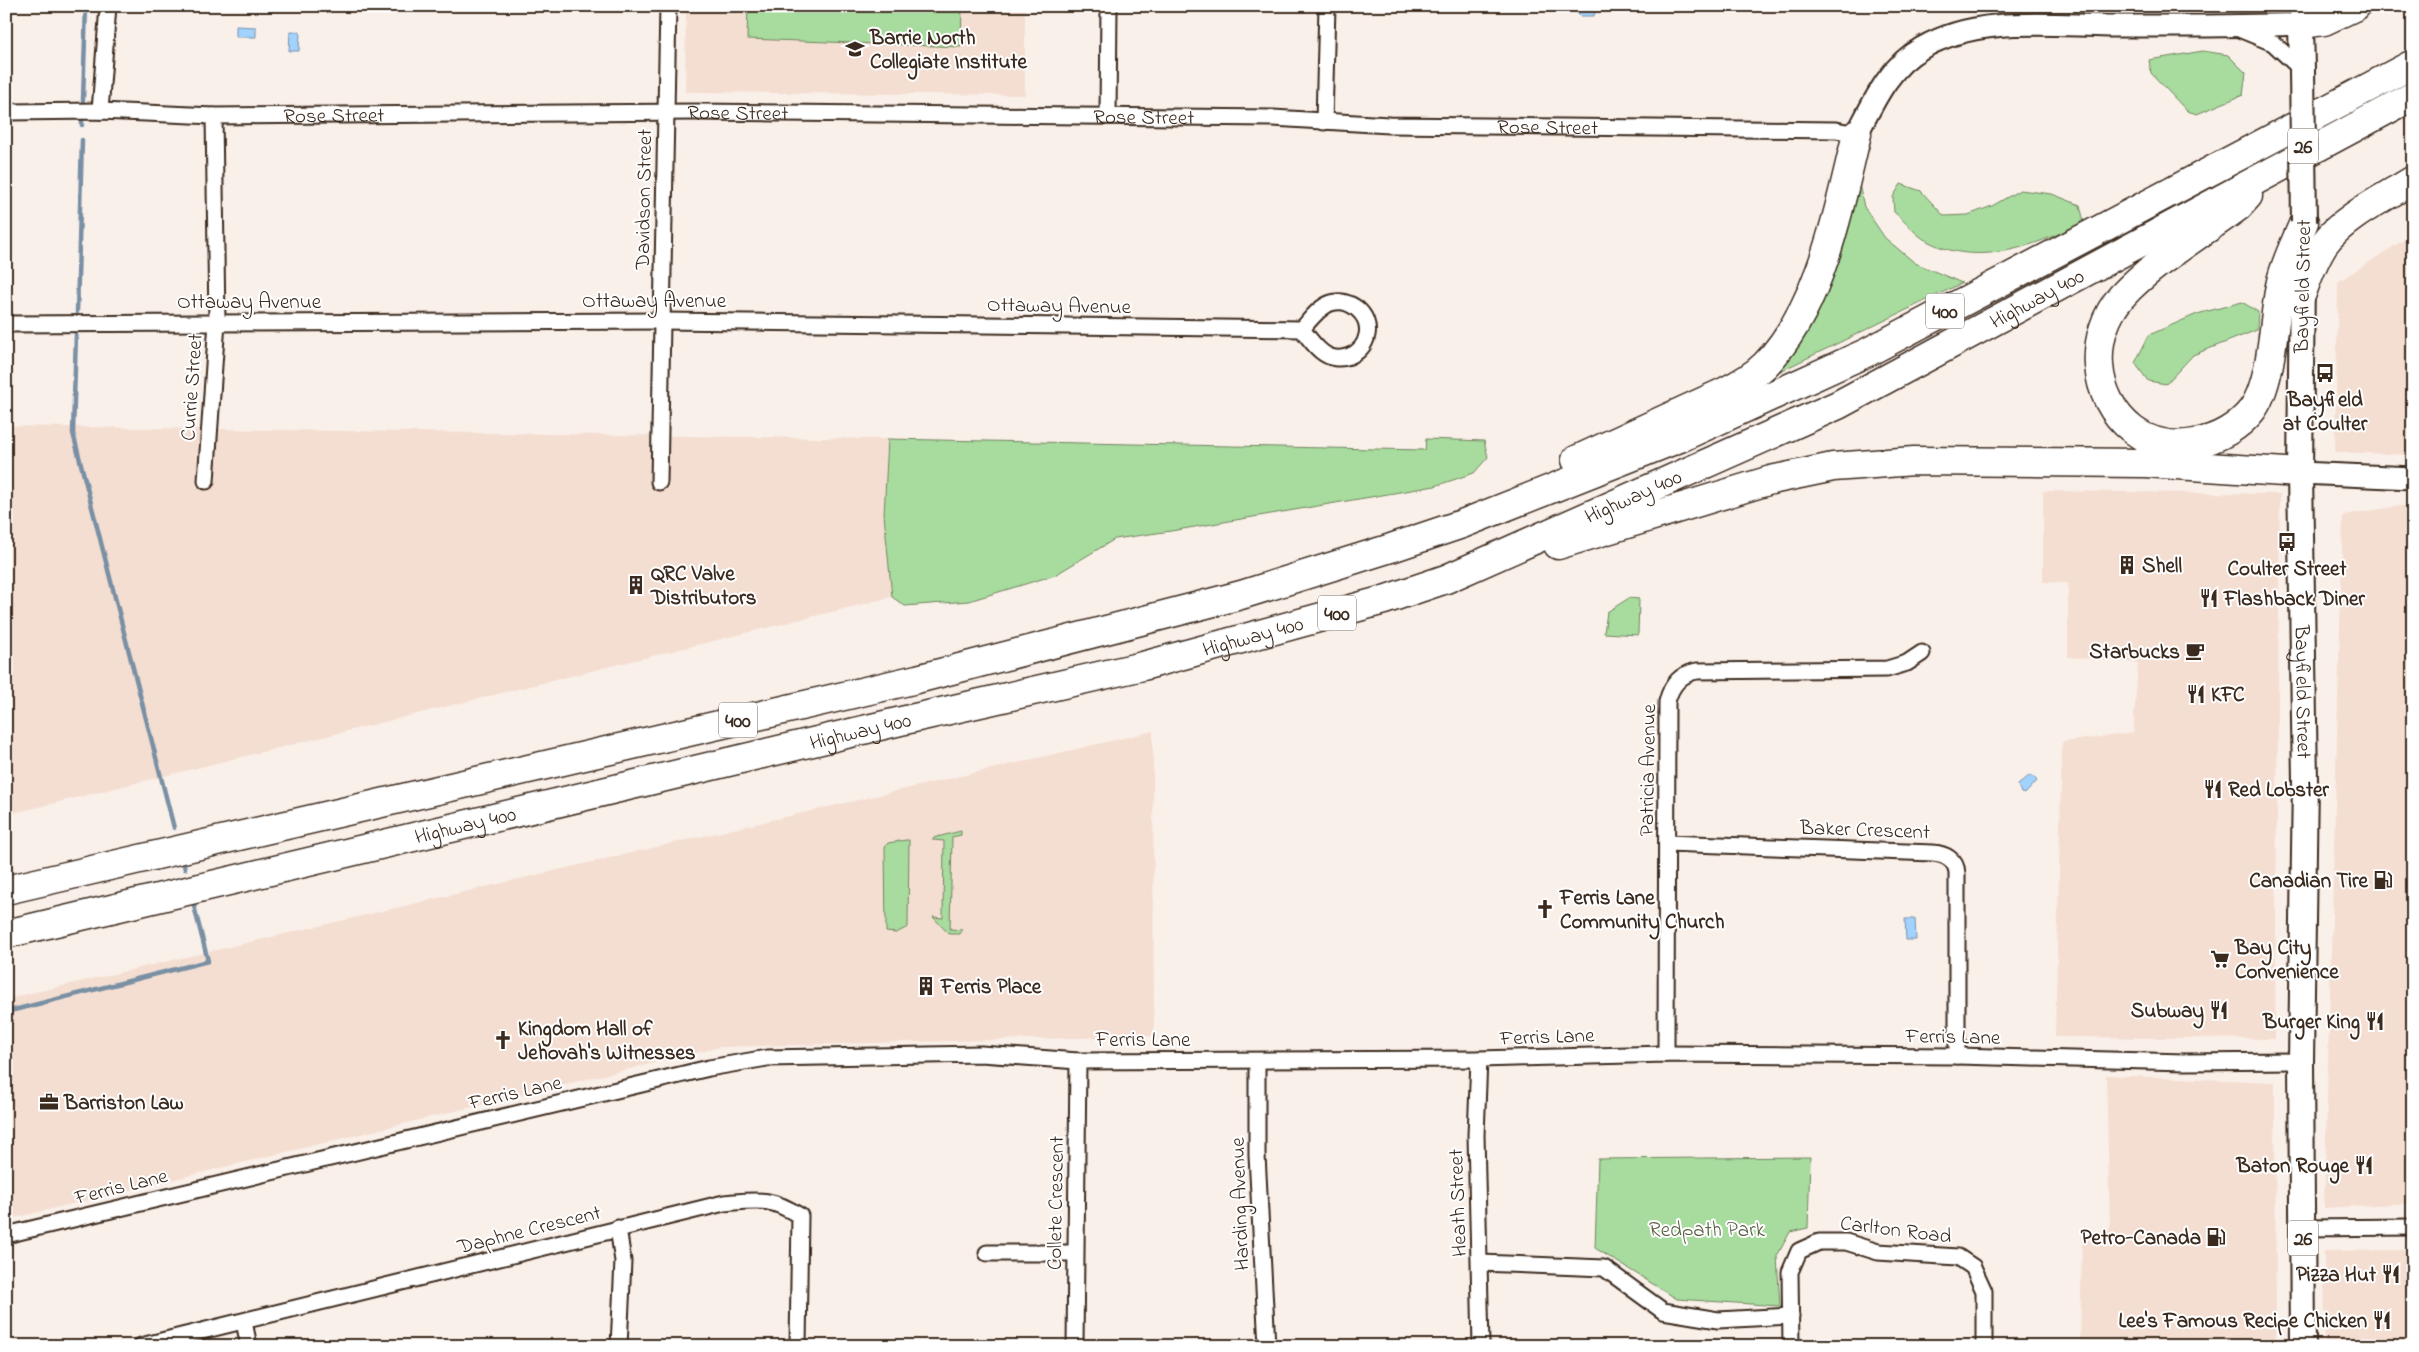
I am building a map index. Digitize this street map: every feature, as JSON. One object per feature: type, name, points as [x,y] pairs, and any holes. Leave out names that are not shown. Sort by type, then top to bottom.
[{"type":"highway","points":[[2301,15],[2324,21],[2356,6]]},
{"type":"highway","name":"Highway 400","points":[[6,890],[917,679],[1241,595],[1462,524],[1682,437],[1868,352],[2413,64]]},
{"type":"highway","name":"Highway 400","points":[[6,934],[900,721],[1143,666],[1384,600],[1446,579],[1838,405],[2413,96]]},
{"type":"highway","points":[[1462,524],[1521,484],[1694,408],[1745,381],[1764,366],[1794,327],[1804,310],[1818,278],[1857,134]]},
{"type":"highway","points":[[2267,173],[2239,206],[2149,271],[2128,290],[2109,317],[2099,340],[2098,361],[2101,384],[2116,414],[2134,431],[2159,442],[2184,444],[2212,440],[2235,427],[2252,409],[2262,387],[2269,360],[2280,284],[2304,222]]},
{"type":"highway","points":[[2302,293],[2313,262],[2325,242],[2342,226],[2413,180]]},
{"type":"highway","points":[[1446,579],[1772,480],[1833,467],[1914,461],[2146,463],[2300,473]]},
{"type":"main road","name":"Bayfield Street","points":[[2301,15],[2304,222],[2300,473],[2304,781],[2300,1061],[2303,1346]]},
{"type":"street","points":[[100,111],[108,6]]},
{"type":"street","name":"Davidson Street","points":[[659,482],[668,6]]},
{"type":"street","points":[[1108,116],[1109,6]]},
{"type":"street","points":[[1324,122],[1327,6]]},
{"type":"street","points":[[1857,134],[1884,84],[1902,63],[1920,48],[1950,36],[1995,25],[2231,26],[2301,15]]},
{"type":"street","points":[[2231,26],[2273,43],[2302,70]]},
{"type":"street","name":"Rose Street","points":[[6,112],[100,111],[214,116],[667,112],[1108,116],[1273,118],[1397,125],[1836,130],[1857,134]]},
{"type":"street","name":"Currie Street","points":[[206,481],[217,322],[214,116]]},
{"type":"street","name":"Ottaway Avenue","points":[[6,324],[662,321],[1302,329]]},
{"type":"street","points":[[2300,473],[2413,478]]},
{"type":"street","name":"Patricia Avenue","points":[[1666,1054],[1667,702],[1674,684],[1682,676],[1697,671],[1887,669],[1907,663],[1922,653]]},
{"type":"street","name":"Baker Crescent","points":[[1667,843],[1933,853],[1943,854],[1953,861],[1957,872],[1957,1056]]},
{"type":"street","name":"Ferris Lane","points":[[6,1235],[709,1068],[766,1058],[981,1054],[1078,1061],[1257,1061],[1479,1059],[1666,1054],[1957,1056],[2194,1062],[2300,1061]]},
{"type":"street","name":"Heath Street","points":[[1479,1059],[1476,1134],[1480,1263],[1480,1346]]},
{"type":"street","name":"Collete Crescent","points":[[1075,1346],[1078,1061]]},
{"type":"street","name":"Harding Avenue","points":[[1257,1061],[1257,1155],[1267,1346]]},
{"type":"street","name":"Daphne Crescent","points":[[141,1346],[618,1228],[724,1203],[757,1200],[782,1204],[800,1216],[798,1346]]},
{"type":"street","points":[[2303,1228],[2413,1227]]},
{"type":"street","points":[[618,1228],[623,1261],[619,1346]]},
{"type":"street","name":"Carlton Road","points":[[1791,1346],[1790,1272],[1799,1251],[1819,1242],[1846,1242],[1878,1252],[1958,1256],[1973,1267],[1984,1291],[1984,1346]]},
{"type":"street","points":[[987,1253],[1075,1253]]},
{"type":"street","points":[[1480,1263],[1604,1268],[1663,1311],[1718,1320],[1791,1316]]},
{"type":"street","points":[[244,1322],[249,1346]]},
{"type":"shaded area","name":"Barrie North Collegiate Institute","points":[[686,6],[1025,6],[1025,95],[685,92]]},
{"type":"shaded area","points":[[2413,234],[2413,455],[2335,452],[2338,282]]},
{"type":"shaded area","points":[[6,426],[888,439],[884,515],[892,597],[6,815]]},
{"type":"shaded area","points":[[2043,491],[2280,494],[2275,1039],[2055,1037],[2062,742],[2133,733],[2138,663],[2068,657],[2068,583],[2043,582]]},
{"type":"shaded area","points":[[2413,504],[2413,1203],[2324,1208],[2343,515]]},
{"type":"shaded area","points":[[1153,731],[1154,1036],[720,1047],[6,1220],[6,999]]},
{"type":"shaded area","points":[[2106,1075],[2275,1082],[2276,1346],[2080,1346],[2082,1235],[2110,1229]]},
{"type":"shaded area","points":[[2413,1250],[2413,1346],[2325,1346],[2324,1251]]},
{"type":"green space","points":[[748,6],[962,6],[961,47],[747,39]]},
{"type":"green space","points":[[2203,51],[2228,55],[2246,73],[2243,95],[2197,114],[2187,111],[2151,73],[2149,60]]},
{"type":"green space","points":[[1857,175],[1864,207],[1885,238],[1915,263],[1962,283],[1760,381]]},
{"type":"green space","points":[[1901,184],[1921,191],[1944,216],[1968,215],[1992,206],[2020,190],[2052,194],[2080,205],[2084,222],[2028,245],[2008,250],[1968,253],[1948,250],[1924,239],[1894,212],[1893,197]]},
{"type":"green space","points":[[2242,302],[2258,312],[2257,330],[2193,355],[2166,384],[2148,381],[2135,363],[2149,335],[2197,314]]},
{"type":"green space","points":[[888,439],[1425,450],[1426,439],[1484,441],[1488,457],[1474,473],[1435,486],[1115,539],[1055,575],[969,601],[905,606],[892,597],[884,515]]},
{"type":"green space","points":[[1629,598],[1639,599],[1638,635],[1604,633],[1607,612]]},
{"type":"green space","points":[[961,831],[961,835],[952,837],[950,929],[962,930],[960,934],[949,934],[933,917],[943,918],[944,841],[933,840],[933,838]]},
{"type":"green space","points":[[909,840],[908,927],[896,933],[886,932],[885,847],[888,843]]},
{"type":"green space","name":"Redpath Park","points":[[1810,1157],[1808,1228],[1790,1232],[1777,1256],[1780,1306],[1677,1299],[1595,1248],[1598,1159]]},
{"type":"water","points":[[1577,6],[1593,7],[1594,16],[1580,16],[1577,13]]},
{"type":"water","points":[[236,26],[256,27],[256,37],[236,37]]},
{"type":"water","points":[[290,32],[300,32],[299,51],[289,51]]},
{"type":"water","points":[[2029,776],[2033,776],[2037,781],[2025,794],[2021,793],[2018,785]]},
{"type":"water","points":[[1905,919],[1915,919],[1916,940],[1906,940]]},
{"type":"waterway","points":[[83,100],[86,6]]},
{"type":"waterway","points":[[77,312],[82,140]]},
{"type":"waterway","points":[[76,334],[73,433],[174,828]]},
{"type":"waterway","points":[[184,865],[185,869]]},
{"type":"waterway","points":[[6,1012],[208,961],[194,906]]},
{"type":"place","name":"Barrie North Collegiate Institute","points":[[855,49]]},
{"type":"place","name":"Bayfield at Coulter","points":[[2325,373]]},
{"type":"place","name":"Coulter Street","points":[[2287,542]]},
{"type":"place","name":"Shell","points":[[2127,565]]},
{"type":"place","name":"QRC Valve Distributors","points":[[636,585]]},
{"type":"place","name":"Flashback Diner","points":[[2209,598]]},
{"type":"place","name":"Starbucks","points":[[2195,651]]},
{"type":"place","name":"KFC","points":[[2196,694]]},
{"type":"place","name":"Red Lobster","points":[[2213,789]]},
{"type":"place","name":"Canadian Tire","points":[[2383,880]]},
{"type":"place","name":"Ferris Lane Community Church","points":[[1545,909]]},
{"type":"place","name":"Bay City Convenience","points":[[2220,959]]},
{"type":"place","name":"Ferris Place","points":[[926,986]]},
{"type":"place","name":"Subway","points":[[2219,1010]]},
{"type":"place","name":"Burger King","points":[[2375,1021]]},
{"type":"place","name":"Kingdom Hall of Jehovah's Witnesses","points":[[503,1040]]},
{"type":"place","name":"Barriston Law","points":[[49,1102]]},
{"type":"place","name":"Baton Rouge","points":[[2364,1165]]},
{"type":"place","name":"Petro-Canada","points":[[2216,1237]]},
{"type":"place","name":"Pizza Hut","points":[[2391,1274]]},
{"type":"place","name":"Lee's Famous Recipe Chicken","points":[[2382,1320]]}]
